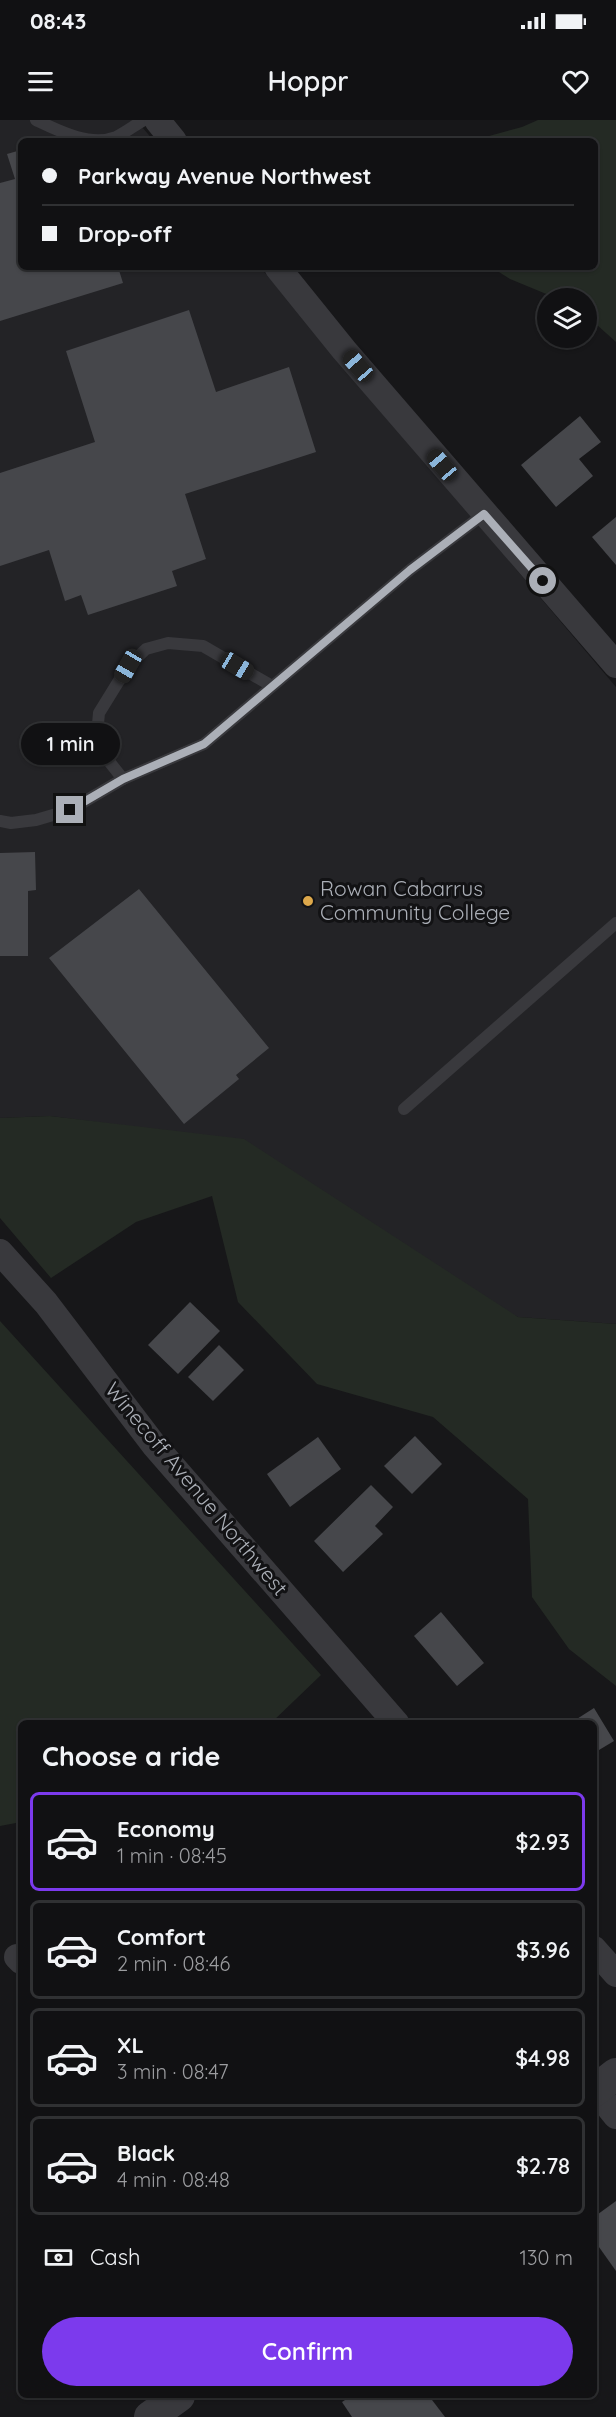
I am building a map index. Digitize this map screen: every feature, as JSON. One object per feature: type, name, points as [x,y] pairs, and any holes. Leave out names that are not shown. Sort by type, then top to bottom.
[{"type":"street","points":[[157,120],[172,138]]},
{"type":"street","points":[[280,270],[484,514],[616,665]]},
{"type":"street","name":"Winecoff Avenue Northwest","points":[[0,1252],[46,1303],[154,1445],[394,1720]]},
{"type":"street","points":[[597,1952],[616,1974]]},
{"type":"street","points":[[602,2085],[616,2116]]},
{"type":"street","points":[[150,2417],[176,2398]]},
{"type":"lane","points":[[36,120],[59,131],[83,138]]},
{"type":"lane","points":[[114,138],[144,120]]},
{"type":"lane","points":[[0,821],[11,823],[36,820],[70,810],[123,779],[204,744],[410,570],[484,514]]},
{"type":"lane","points":[[123,779],[96,745],[99,713],[128,666],[146,649],[168,643],[203,646],[272,686]]},
{"type":"lane","points":[[404,1109],[616,923]]},
{"type":"shaded area","name":"Rowan Cabarrus Community College","points":[[0,120],[136,120],[151,138],[18,138],[18,270],[263,270],[616,687],[616,1324],[518,1317],[143,1128],[50,1116],[0,1118]]},
{"type":"shaded area","points":[[538,120],[616,120],[616,342],[597,325],[597,288],[537,288],[537,290],[510,279],[496,270],[598,270],[598,138],[482,138]]},
{"type":"shaded area","points":[[50,1116],[244,1139],[518,1317],[616,1324],[616,1686],[569,1649],[532,1597],[528,1499],[433,1417],[317,1384],[238,1302],[212,1196],[136,1222],[51,1278],[0,1218],[0,1118]]},
{"type":"shaded area","points":[[0,1321],[321,1675],[274,1720],[18,1720],[18,1823],[0,1826]]},
{"type":"building","points":[[18,151],[18,270],[119,270],[123,283],[0,321],[0,183],[15,179],[7,154]]},
{"type":"building","points":[[189,310],[216,392],[289,367],[316,452],[185,494],[206,559],[172,571],[177,586],[88,615],[81,595],[65,601],[49,550],[0,566],[0,473],[95,442],[66,351]]},
{"type":"building","points":[[580,416],[601,442],[579,459],[593,476],[556,507],[521,465]]},
{"type":"building","points":[[616,517],[616,565],[592,537]]},
{"type":"building","points":[[35,852],[36,890],[28,891],[28,956],[0,956],[0,853]]},
{"type":"building","points":[[139,889],[269,1048],[236,1075],[239,1079],[184,1124],[49,958]]},
{"type":"building","points":[[190,1302],[220,1331],[178,1374],[148,1345]]},
{"type":"building","points":[[219,1345],[244,1370],[213,1401],[188,1377]]},
{"type":"building","points":[[415,1436],[442,1464],[412,1494],[384,1466]]},
{"type":"building","points":[[318,1437],[341,1469],[290,1507],[267,1474]]},
{"type":"building","points":[[371,1485],[393,1507],[375,1526],[383,1534],[343,1572],[314,1541]]},
{"type":"building","points":[[441,1612],[484,1663],[457,1686],[414,1636]]},
{"type":"building","points":[[594,1708],[614,1741],[597,1751],[597,1720],[575,1720]]},
{"type":"building","points":[[616,2201],[616,2271],[597,2244],[597,2215]]},
{"type":"building","points":[[348,2398],[431,2398],[445,2417],[352,2417],[342,2402]]},
{"type":"place","name":"Rowan Cabarrus Community College","points":[[308,901]]},
{"type":"route","points":[[70,810],[123,779],[204,744],[410,570],[484,514],[543,581]]}]
